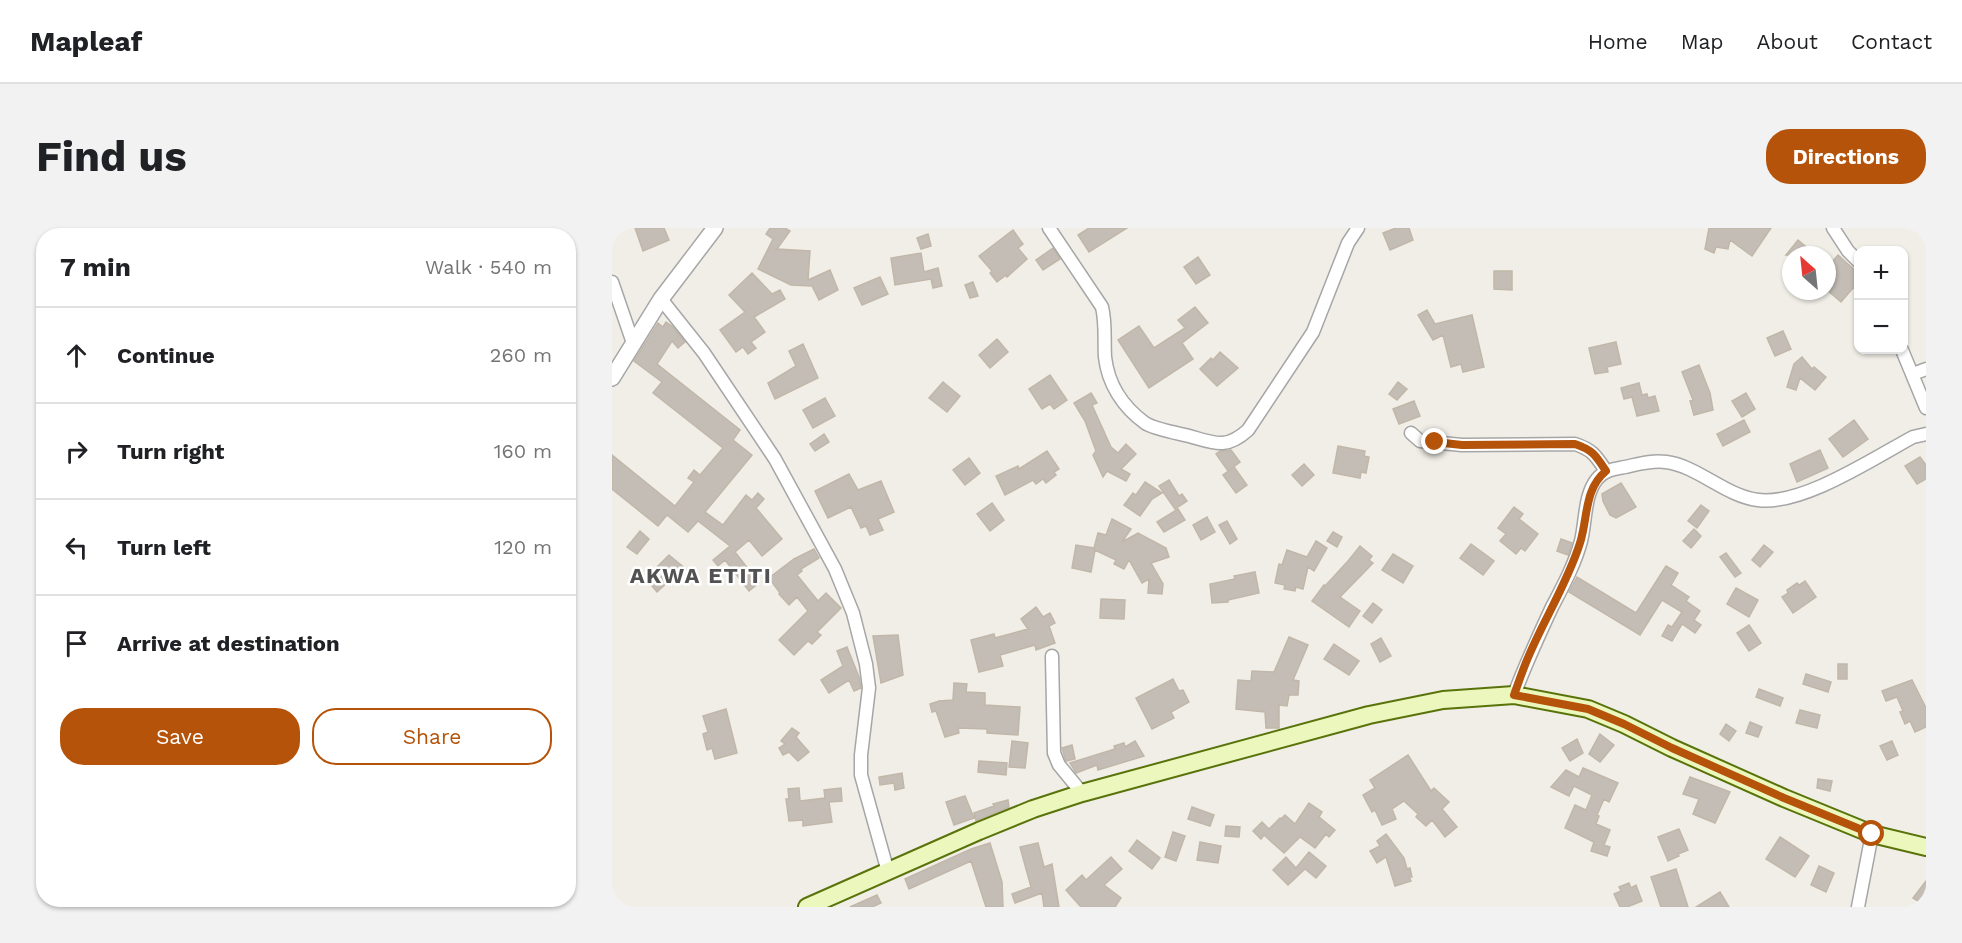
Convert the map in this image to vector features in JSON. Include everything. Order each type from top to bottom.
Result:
[{"type":"main road","points":[[807,907],[1033,809],[1082,793],[1369,715],[1443,700],[1514,695],[1588,709],[1784,798],[1872,834],[1926,847]]},
{"type":"street","points":[[612,378],[661,299],[715,228]]},
{"type":"street","points":[[1049,228],[1102,307],[1108,376],[1119,397],[1146,424],[1218,444],[1237,440],[1248,430],[1313,332],[1348,243],[1358,228]]},
{"type":"street","points":[[1833,228],[1854,257]]},
{"type":"street","points":[[612,282],[633,342]]},
{"type":"street","points":[[661,299],[704,353],[775,459],[835,569],[853,613],[866,664],[869,688],[861,755],[861,775],[888,873]]},
{"type":"street","points":[[1904,354],[1926,408]]},
{"type":"street","points":[[1913,374],[1926,369]]},
{"type":"street","points":[[1411,433],[1420,441],[1462,445],[1575,444],[1589,449],[1596,455],[1606,471]]},
{"type":"street","points":[[1514,695],[1527,660],[1573,565],[1581,540],[1590,491],[1597,478],[1606,471],[1652,462],[1668,462],[1685,468],[1737,495],[1758,500],[1782,500],[1827,483],[1912,438],[1926,434]]},
{"type":"street","points":[[1052,656],[1054,753],[1059,765],[1082,793]]},
{"type":"street","points":[[1858,907],[1872,834]]},
{"type":"building","points":[[635,228],[664,228],[669,240],[643,251]]},
{"type":"building","points":[[770,228],[785,228],[790,231],[777,249],[810,251],[808,280],[830,270],[838,290],[819,300],[812,286],[791,285],[758,269],[773,239],[766,234]]},
{"type":"building","points":[[1089,228],[1127,228],[1089,252],[1078,235]]},
{"type":"building","points":[[1396,228],[1409,228],[1413,240],[1390,250],[1383,233]]},
{"type":"building","points":[[1709,228],[1771,228],[1752,256],[1730,240],[1728,249],[1716,247],[1714,253],[1705,249]]},
{"type":"building","points":[[1013,230],[1023,244],[1018,248],[1027,259],[1007,277],[1006,275],[997,282],[990,273],[992,271],[979,256]]},
{"type":"building","points":[[928,234],[931,246],[921,249],[917,238]]},
{"type":"building","points":[[1798,240],[1805,246],[1793,246]]},
{"type":"building","points":[[1053,248],[1060,259],[1043,270],[1036,260]]},
{"type":"building","points":[[921,253],[924,272],[938,268],[942,286],[933,288],[931,279],[895,285],[891,258]]},
{"type":"building","points":[[1838,255],[1854,269],[1854,288],[1841,302],[1836,298],[1836,257]]},
{"type":"building","points":[[1198,257],[1210,275],[1196,284],[1184,267]]},
{"type":"building","points":[[1494,271],[1512,271],[1512,290],[1494,289]]},
{"type":"building","points":[[752,273],[772,294],[780,290],[785,299],[754,317],[765,332],[751,342],[756,348],[748,354],[743,347],[736,352],[720,330],[745,312],[729,295]]},
{"type":"building","points":[[880,277],[888,294],[862,305],[854,288]]},
{"type":"building","points":[[973,282],[978,296],[970,298],[965,285]]},
{"type":"building","points":[[1195,307],[1208,323],[1182,343],[1193,359],[1149,388],[1118,340],[1139,326],[1154,348],[1185,328],[1178,320]]},
{"type":"building","points":[[1427,310],[1435,324],[1472,315],[1484,367],[1463,372],[1461,364],[1451,367],[1443,335],[1433,340],[1418,315]]},
{"type":"building","points":[[666,322],[685,342],[678,348],[672,341],[657,364],[740,430],[733,440],[752,455],[705,512],[723,525],[746,495],[752,500],[758,493],[764,499],[756,508],[782,539],[762,556],[749,540],[735,552],[759,583],[749,591],[725,560],[718,566],[713,560],[730,546],[698,521],[688,532],[667,515],[658,526],[612,489],[612,455],[675,506],[694,482],[688,478],[694,470],[700,475],[723,448],[653,393],[662,382],[634,361],[658,323],[663,327]]},
{"type":"building","points":[[1783,331],[1791,349],[1775,356],[1767,338]]},
{"type":"building","points":[[997,339],[1008,352],[990,368],[979,355]]},
{"type":"building","points":[[1616,342],[1621,364],[1607,367],[1608,372],[1595,374],[1589,348]]},
{"type":"building","points":[[803,344],[818,378],[775,399],[768,383],[796,366],[789,351]]},
{"type":"building","points":[[1220,352],[1238,368],[1217,386],[1200,369]]},
{"type":"building","points":[[1802,357],[1812,369],[1814,367],[1826,377],[1815,390],[1800,378],[1796,390],[1787,387],[1794,364]]},
{"type":"building","points":[[1699,365],[1710,393],[1713,410],[1694,415],[1690,401],[1693,400],[1682,372]]},
{"type":"building","points":[[1050,375],[1067,400],[1054,409],[1050,404],[1042,409],[1029,389]]},
{"type":"building","points":[[943,382],[960,396],[947,412],[929,398]]},
{"type":"building","points":[[1398,382],[1407,389],[1397,400],[1389,394]]},
{"type":"building","points":[[1639,383],[1642,395],[1647,394],[1648,398],[1655,396],[1659,411],[1637,416],[1632,397],[1624,399],[1621,388]]},
{"type":"building","points":[[1091,393],[1097,403],[1092,405],[1111,447],[1118,453],[1126,444],[1136,454],[1121,469],[1130,474],[1126,481],[1107,471],[1103,477],[1093,455],[1096,451],[1085,421],[1074,403]]},
{"type":"building","points":[[1746,393],[1755,409],[1742,417],[1732,401]]},
{"type":"building","points":[[825,398],[835,416],[813,428],[803,410]]},
{"type":"building","points":[[1414,401],[1420,416],[1399,424],[1393,409]]},
{"type":"building","points":[[1744,420],[1750,432],[1723,446],[1717,434]]},
{"type":"building","points":[[1854,420],[1868,439],[1843,457],[1829,439]]},
{"type":"building","points":[[824,434],[829,442],[815,451],[810,444]]},
{"type":"building","points":[[1338,446],[1365,451],[1364,456],[1369,457],[1366,473],[1361,472],[1360,478],[1333,473]]},
{"type":"building","points":[[1231,450],[1240,462],[1228,471],[1216,454],[1220,451]]},
{"type":"building","points":[[1820,450],[1828,468],[1797,482],[1790,464]]},
{"type":"building","points":[[1047,451],[1059,469],[1054,472],[1056,475],[1046,483],[1043,479],[1036,484],[1033,480],[1005,495],[996,476],[1018,466],[1019,469]]},
{"type":"building","points":[[1920,457],[1926,465],[1926,479],[1917,484],[1905,466]]},
{"type":"building","points":[[969,458],[980,473],[965,485],[953,470]]},
{"type":"building","points":[[1304,464],[1314,475],[1302,486],[1292,475]]},
{"type":"building","points":[[1234,467],[1247,485],[1236,493],[1223,475]]},
{"type":"building","points":[[849,474],[858,490],[881,481],[894,512],[878,519],[883,530],[870,535],[866,526],[861,528],[851,507],[828,518],[815,491]]},
{"type":"building","points":[[1169,480],[1179,496],[1182,494],[1187,501],[1175,509],[1159,486]]},
{"type":"building","points":[[1145,482],[1162,493],[1152,499],[1140,516],[1124,505],[1133,493],[1136,495]]},
{"type":"building","points":[[1621,483],[1636,507],[1616,518],[1610,515],[1602,494]]},
{"type":"building","points":[[992,503],[1004,520],[990,531],[977,514]]},
{"type":"building","points":[[1701,505],[1709,511],[1697,528],[1688,521]]},
{"type":"building","points":[[1514,507],[1523,514],[1519,519],[1538,534],[1525,551],[1521,548],[1516,554],[1500,541],[1506,534],[1498,528]]},
{"type":"building","points":[[1178,509],[1185,520],[1164,532],[1157,522]]},
{"type":"building","points":[[1207,517],[1215,532],[1201,540],[1193,525]]},
{"type":"building","points":[[1112,519],[1131,529],[1122,542],[1138,533],[1166,548],[1169,557],[1151,563],[1163,584],[1162,594],[1148,593],[1149,579],[1142,583],[1129,560],[1124,569],[1114,564],[1116,560],[1095,550],[1091,572],[1072,568],[1076,545],[1094,548],[1098,533],[1106,535]]},
{"type":"building","points":[[1227,521],[1237,539],[1230,544],[1219,525]]},
{"type":"building","points":[[1694,529],[1701,536],[1691,548],[1683,541]]},
{"type":"building","points":[[640,531],[649,539],[637,554],[627,547]]},
{"type":"building","points":[[1333,532],[1342,537],[1337,547],[1327,541]]},
{"type":"building","points":[[1561,539],[1572,543],[1568,555],[1557,551]]},
{"type":"building","points":[[1316,541],[1327,548],[1314,571],[1308,567],[1303,589],[1296,587],[1295,591],[1284,589],[1285,585],[1275,583],[1279,564],[1282,565],[1287,550],[1307,557]]},
{"type":"building","points":[[1471,544],[1494,561],[1483,575],[1460,558]]},
{"type":"building","points":[[1764,545],[1773,552],[1760,567],[1752,560]]},
{"type":"building","points":[[1360,546],[1372,556],[1369,560],[1373,563],[1340,597],[1360,611],[1349,627],[1312,601]]},
{"type":"building","points":[[814,549],[819,558],[801,569],[802,571],[797,575],[818,601],[826,593],[841,608],[817,632],[821,635],[812,644],[808,641],[794,655],[779,640],[808,611],[797,597],[789,605],[769,578],[794,559]]},
{"type":"building","points":[[1726,553],[1741,573],[1735,577],[1720,557]]},
{"type":"building","points":[[1393,554],[1413,566],[1403,583],[1382,570]]},
{"type":"building","points":[[669,555],[686,569],[657,592],[652,586],[664,574],[657,567]]},
{"type":"building","points":[[1666,566],[1678,573],[1671,585],[1689,597],[1686,601],[1700,611],[1694,620],[1701,625],[1695,633],[1682,624],[1672,641],[1662,636],[1668,625],[1672,627],[1682,612],[1662,600],[1640,635],[1569,592],[1577,577],[1636,613]]},
{"type":"building","points":[[1255,572],[1259,593],[1228,600],[1228,602],[1212,603],[1210,584]]},
{"type":"building","points":[[1805,581],[1816,597],[1793,613],[1782,597],[1797,583],[1799,585]]},
{"type":"building","points":[[1736,588],[1758,600],[1749,617],[1727,604]]},
{"type":"building","points":[[1101,599],[1125,600],[1124,619],[1100,618]]},
{"type":"building","points":[[1373,603],[1382,610],[1372,623],[1363,616]]},
{"type":"building","points":[[1036,607],[1043,617],[1050,613],[1055,623],[1049,626],[1055,643],[1036,650],[1035,645],[1000,655],[1003,666],[979,672],[971,640],[994,634],[995,638],[1028,629],[1021,619]]},
{"type":"building","points":[[1749,625],[1761,643],[1749,651],[1737,633]]},
{"type":"building","points":[[898,635],[903,675],[881,683],[873,636]]},
{"type":"building","points":[[1289,637],[1308,645],[1293,680],[1299,681],[1298,695],[1289,695],[1287,706],[1279,705],[1279,728],[1266,728],[1265,712],[1236,709],[1238,680],[1251,681],[1252,671],[1274,672]]},
{"type":"building","points":[[1381,638],[1391,656],[1380,662],[1371,644]]},
{"type":"building","points":[[1334,644],[1359,661],[1349,675],[1324,659]]},
{"type":"building","points":[[847,647],[861,688],[854,691],[849,680],[829,693],[821,680],[843,666],[837,651]]},
{"type":"building","points":[[1838,664],[1847,664],[1847,679],[1838,679]]},
{"type":"building","points":[[1806,674],[1831,682],[1828,692],[1803,684]]},
{"type":"building","points":[[1173,679],[1179,691],[1183,690],[1189,702],[1171,712],[1174,718],[1152,729],[1136,698]]},
{"type":"building","points":[[1912,680],[1926,708],[1926,727],[1915,732],[1910,721],[1905,724],[1897,697],[1886,701],[1882,691]]},
{"type":"building","points":[[954,683],[967,684],[966,692],[985,693],[985,705],[1020,707],[1018,735],[987,733],[987,729],[958,728],[959,733],[945,737],[936,711],[932,712],[930,704],[953,700]]},
{"type":"building","points":[[1759,689],[1783,698],[1780,706],[1756,697]]},
{"type":"building","points":[[726,709],[737,753],[715,759],[712,748],[707,750],[703,734],[708,732],[703,716]]},
{"type":"building","points":[[1800,710],[1820,715],[1817,728],[1796,723]]},
{"type":"building","points":[[1750,722],[1762,727],[1758,737],[1746,733]]},
{"type":"building","points":[[1726,724],[1736,731],[1729,741],[1720,734]]},
{"type":"building","points":[[792,728],[799,733],[796,737],[809,752],[798,761],[789,752],[783,755],[779,748],[785,744],[781,741]]},
{"type":"building","points":[[1600,734],[1614,745],[1600,762],[1589,754]]},
{"type":"building","points":[[1577,739],[1583,753],[1570,761],[1562,748]]},
{"type":"building","points":[[1012,741],[1028,743],[1025,768],[1009,767]]},
{"type":"building","points":[[1135,741],[1144,756],[1098,770],[1097,765],[1076,773],[1070,763],[1115,749],[1114,746],[1124,743],[1125,747]]},
{"type":"building","points":[[1892,741],[1898,755],[1887,760],[1880,746]]},
{"type":"building","points":[[1072,745],[1075,759],[1066,761],[1062,748]]},
{"type":"building","points":[[1408,755],[1431,791],[1434,788],[1449,802],[1442,809],[1457,827],[1445,837],[1432,820],[1426,826],[1416,817],[1418,814],[1404,801],[1392,809],[1396,819],[1382,825],[1375,810],[1372,812],[1363,795],[1375,788],[1370,780]]},
{"type":"building","points":[[979,761],[1007,763],[1006,775],[978,772]]},
{"type":"building","points":[[1583,768],[1618,783],[1609,802],[1604,799],[1597,815],[1599,816],[1596,824],[1610,830],[1604,845],[1610,847],[1607,856],[1591,851],[1594,842],[1565,828],[1575,805],[1586,810],[1592,795],[1574,786],[1569,796],[1551,787],[1566,770],[1579,777]]},
{"type":"building","points":[[902,773],[904,788],[895,790],[894,783],[880,785],[879,777]]},
{"type":"building","points":[[1690,777],[1730,792],[1715,823],[1693,814],[1699,799],[1683,794]]},
{"type":"building","points":[[1818,779],[1832,781],[1830,791],[1817,788]]},
{"type":"building","points":[[799,788],[800,801],[825,798],[824,790],[841,788],[842,801],[829,802],[832,822],[803,826],[803,820],[789,821],[786,799],[789,799],[788,789]]},
{"type":"building","points":[[965,796],[974,818],[954,825],[946,802]]},
{"type":"building","points":[[1008,800],[1009,807],[976,821],[974,813]]},
{"type":"building","points":[[1309,803],[1322,812],[1319,817],[1335,830],[1329,837],[1326,834],[1315,848],[1300,837],[1284,853],[1264,835],[1261,839],[1253,831],[1262,822],[1269,829],[1285,815],[1295,824]]},
{"type":"building","points":[[1192,807],[1214,815],[1210,826],[1188,819]]},
{"type":"building","points":[[1226,826],[1240,827],[1239,837],[1225,836]]},
{"type":"building","points":[[1679,829],[1688,850],[1668,861],[1658,837]]},
{"type":"building","points":[[1173,832],[1185,836],[1176,861],[1165,857]]},
{"type":"building","points":[[1386,834],[1404,858],[1407,869],[1410,868],[1411,881],[1395,886],[1386,857],[1377,863],[1370,851],[1380,846],[1377,841]]},
{"type":"building","points":[[1780,837],[1809,856],[1795,877],[1766,859]]},
{"type":"building","points":[[1137,840],[1160,858],[1152,869],[1129,851]]},
{"type":"building","points":[[1200,842],[1221,846],[1218,863],[1197,860]]},
{"type":"building","points":[[990,843],[1002,882],[1003,907],[986,907],[971,861],[909,889],[905,879],[971,849]]},
{"type":"building","points":[[1038,843],[1044,867],[1052,864],[1059,907],[1044,907],[1042,893],[1015,903],[1012,894],[1031,887],[1020,847]]},
{"type":"building","points":[[1309,852],[1326,866],[1316,878],[1305,869],[1288,885],[1273,870],[1286,857],[1296,868]]},
{"type":"building","points":[[1111,857],[1122,869],[1104,885],[1121,898],[1115,907],[1081,907],[1066,890],[1082,875],[1086,880]]},
{"type":"building","points":[[1819,866],[1834,873],[1826,892],[1811,885]]},
{"type":"building","points":[[1676,869],[1688,907],[1661,907],[1651,877]]},
{"type":"building","points":[[1926,881],[1926,906],[1913,898]]},
{"type":"building","points":[[1629,883],[1631,888],[1636,885],[1642,901],[1627,907],[1620,907],[1614,894],[1621,891],[1619,887]]},
{"type":"building","points":[[1720,892],[1729,907],[1696,907]]},
{"type":"building","points":[[877,895],[881,903],[872,907],[850,907]]},
{"type":"district","name":"AKWA ETITI","points":[[701,575]]},
{"type":"route","points":[[1435,442],[1462,445],[1575,444],[1589,449],[1596,455],[1606,471],[1597,478],[1590,491],[1581,540],[1573,565],[1527,660],[1514,695],[1588,709],[1784,798],[1872,834]]}]
